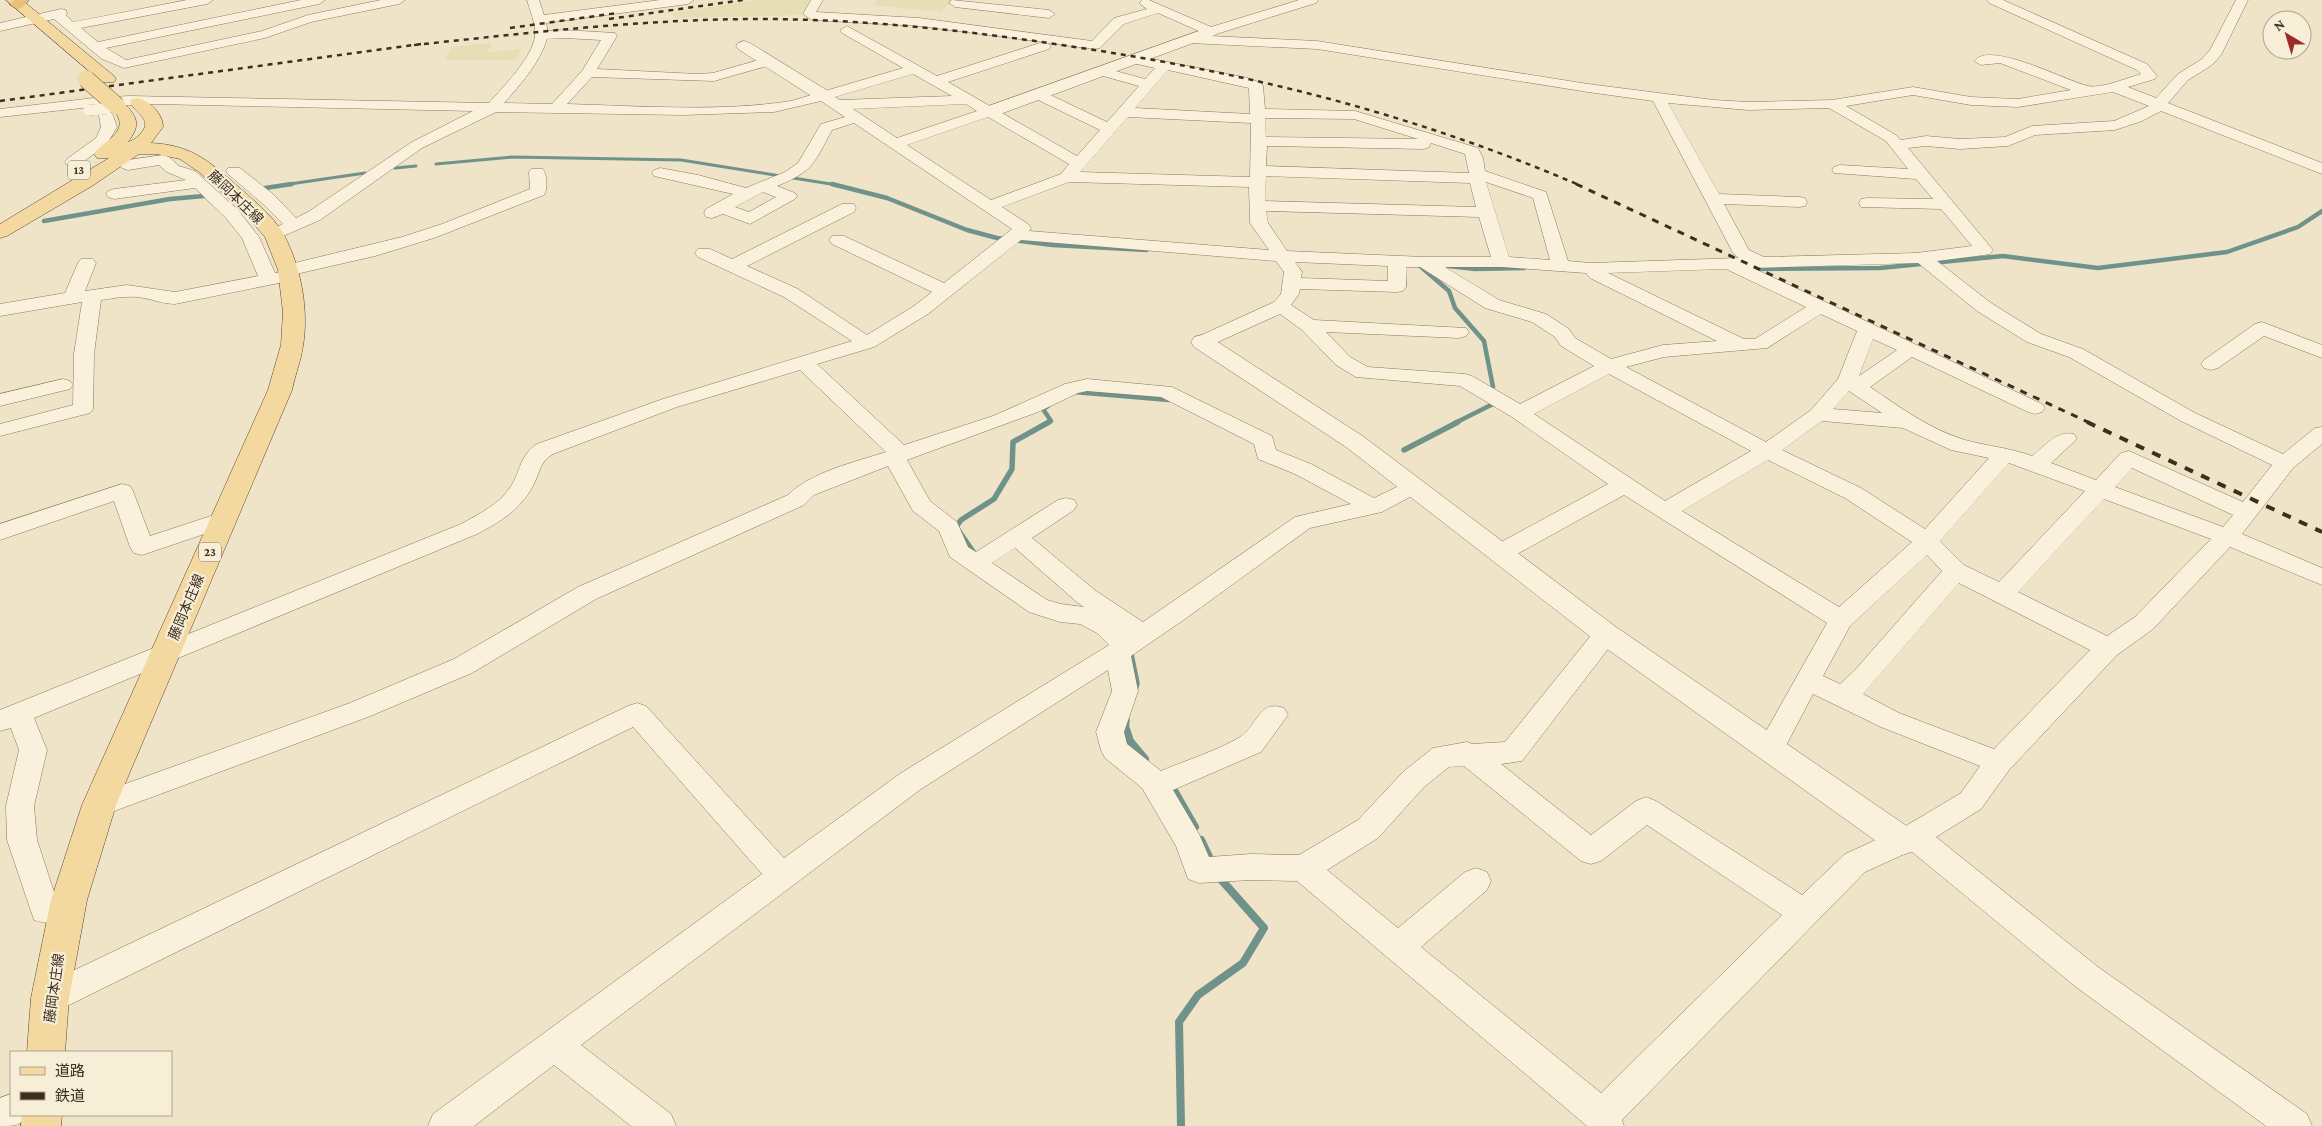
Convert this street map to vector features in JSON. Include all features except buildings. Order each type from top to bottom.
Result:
[{"type":"main road","name":"13","points":[[0,232],[126,153],[150,136],[154,128],[151,116],[138,103],[18,2]]},
{"type":"main road","name":"13","points":[[0,7],[86,78],[102,107],[126,115],[128,127],[123,139],[126,153]]},
{"type":"main road","name":"藤岡本庄線","points":[[46,1051],[50,998],[68,906],[99,805],[280,390],[292,345],[294,312],[282,275],[284,231],[247,204],[206,168],[180,152],[126,153]]},
{"type":"main road","name":"13","points":[[0,219],[93,162],[126,153]]},
{"type":"street","points":[[72,26],[207,0]]},
{"type":"street","points":[[96,46],[319,0]]},
{"type":"street","points":[[56,14],[107,56],[124,64],[265,34],[308,19],[398,0]]},
{"type":"street","points":[[234,170],[268,199],[284,231],[314,216],[417,146],[492,108],[516,81],[536,50],[542,36],[533,0]]},
{"type":"street","points":[[539,20],[688,0]]},
{"type":"street","points":[[817,0],[809,14],[812,16],[933,23],[1096,44],[1119,21],[1159,9]]},
{"type":"street","points":[[1139,0],[1210,32]]},
{"type":"street","points":[[1272,0],[1289,7]]},
{"type":"street","points":[[895,144],[1189,39],[1312,0]]},
{"type":"street","points":[[1189,39],[1317,45],[1658,98],[1748,106],[1832,104],[1913,91],[1971,100],[2010,103],[2088,92],[2150,76],[2142,67],[1993,0]]},
{"type":"street","points":[[1897,145],[1926,141],[1960,144],[2008,141],[2032,132],[2115,125],[2153,111],[2158,103],[2183,77],[2207,62],[2216,52],[2242,0]]},
{"type":"street","points":[[933,23],[957,2],[1052,10],[1029,35]]},
{"type":"street","points":[[0,27],[71,11]]},
{"type":"street","points":[[936,81],[1044,46],[945,36],[847,30],[1080,164]]},
{"type":"street","points":[[542,36],[564,34],[610,36],[588,74],[556,108]]},
{"type":"street","points":[[68,906],[45,910],[22,840],[20,806],[33,750],[10,717],[167,651],[469,529],[496,515],[512,501],[521,489],[531,459],[545,448],[670,403],[867,343],[921,310],[1018,235],[1022,228],[822,95],[744,46]]},
{"type":"street","points":[[1133,59],[1254,84],[1256,86],[1259,141],[1256,206],[1259,223],[1293,272],[1290,294],[1282,306],[1202,342]]},
{"type":"street","points":[[1981,61],[2001,59],[2088,92]]},
{"type":"street","points":[[588,74],[714,76],[769,61]]},
{"type":"street","points":[[1067,177],[1165,65]]},
{"type":"street","points":[[0,113],[102,107],[168,98],[208,102],[492,108],[648,110],[774,108],[793,105],[914,69]]},
{"type":"street","points":[[1101,70],[1148,84]]},
{"type":"street","points":[[648,110],[674,76]]},
{"type":"street","points":[[2114,86],[2322,169]]},
{"type":"street","points":[[1037,94],[1109,129]]},
{"type":"street","points":[[1658,98],[1742,253],[1760,262]]},
{"type":"street","points":[[837,105],[969,100]]},
{"type":"street","points":[[1018,235],[1283,256],[1424,262],[1560,264],[1591,268],[1923,258],[1984,250],[1891,138],[1832,104]]},
{"type":"street","points":[[73,162],[102,141],[109,127],[102,107]]},
{"type":"street","points":[[1123,112],[1258,116],[1355,115],[1472,151],[1478,165],[1477,178],[1502,262]]},
{"type":"street","points":[[660,173],[754,190],[789,196],[750,219],[717,210],[754,190],[791,175],[804,166],[826,127],[856,118]]},
{"type":"street","points":[[1259,141],[1453,145]]},
{"type":"street","points":[[126,153],[163,160],[173,169],[189,174],[232,214],[282,275]]},
{"type":"street","points":[[1840,170],[1921,174]]},
{"type":"street","points":[[0,310],[46,301],[127,292],[148,293],[162,298],[175,298],[282,275],[404,242],[447,228],[512,200],[538,192],[536,172]]},
{"type":"street","points":[[988,206],[1067,177],[1477,178],[1485,176],[1540,196],[1560,264]]},
{"type":"street","points":[[114,194],[198,183]]},
{"type":"street","points":[[1712,199],[1799,202]]},
{"type":"street","points":[[1867,203],[1947,204]]},
{"type":"street","points":[[1256,206],[1487,212]]},
{"type":"street","points":[[731,267],[848,208]]},
{"type":"street","points":[[838,240],[945,291]]},
{"type":"street","points":[[704,253],[791,293],[867,343]]},
{"type":"street","points":[[1923,258],[1984,307],[2034,338],[2076,353],[2188,417],[2285,463]]},
{"type":"street","points":[[1291,283],[1397,287],[1397,261]]},
{"type":"street","points":[[1424,262],[1492,304],[1539,318],[1562,333],[1568,342],[1609,366],[1767,451],[1853,493],[1928,541],[1956,570],[2108,648]]},
{"type":"street","points":[[72,299],[87,263]]},
{"type":"street","points":[[1726,263],[2035,408]]},
{"type":"street","points":[[1591,268],[1596,274],[1742,346]]},
{"type":"street","points":[[0,430],[83,409],[84,354],[92,297]]},
{"type":"street","points":[[1282,306],[1309,326],[1343,361],[1363,373],[1465,380],[1519,413],[1624,485],[1841,620]]},
{"type":"street","points":[[1519,413],[1609,366],[1663,351],[1760,344],[1821,306]]},
{"type":"street","points":[[1309,326],[1460,332]]},
{"type":"street","points":[[2211,364],[2262,328],[2322,352]]},
{"type":"street","points":[[1852,384],[1867,329]]},
{"type":"street","points":[[1202,342],[1355,442],[1606,634],[1770,749],[1908,839],[2087,977],[2295,1126]]},
{"type":"street","points":[[1666,510],[1767,451],[1818,414],[1852,384],[1911,349]]},
{"type":"street","points":[[804,363],[898,456],[921,506],[949,527],[958,551],[1038,606],[1060,613],[1085,616],[1106,627],[1128,644]]},
{"type":"street","points":[[1852,384],[1908,422],[1935,436],[1959,445],[2004,454],[2036,464],[2227,536],[2322,577]]},
{"type":"street","points":[[0,400],[63,385]]},
{"type":"street","points":[[99,805],[359,710],[462,666],[587,593],[796,500],[806,490],[852,470],[898,456],[1031,408],[1072,388],[1087,385],[1165,391],[1264,440],[1266,454],[1303,469],[1374,506]]},
{"type":"street","points":[[1818,414],[1908,422]]},
{"type":"street","points":[[1303,868],[1605,1121],[1804,913],[1855,863],[1908,839],[1971,801],[1999,762],[2108,648],[2144,623],[2227,536],[2285,463],[2322,433]]},
{"type":"street","points":[[2036,464],[2066,439]]},
{"type":"street","points":[[1770,749],[1841,620],[1928,541],[2004,454]]},
{"type":"street","points":[[2002,594],[2129,458],[2247,513]]},
{"type":"street","points":[[1500,554],[1624,485]]},
{"type":"street","points":[[445,1126],[556,1046],[782,876],[911,782],[1176,613],[1303,522],[1374,506],[1413,486]]},
{"type":"street","points":[[0,532],[122,491],[142,547],[223,520]]},
{"type":"street","points":[[975,563],[1066,505]]},
{"type":"street","points":[[1016,537],[1088,597],[1128,644],[1125,690],[1110,732],[1115,750],[1152,780],[1189,843],[1198,870],[1251,867],[1303,868],[1343,846],[1368,829],[1414,779],[1443,756],[1467,753],[1512,753],[1606,634]]},
{"type":"street","points":[[1844,696],[1864,677],[1956,570]]},
{"type":"street","points":[[1808,681],[1844,696],[1890,720],[1999,762]]},
{"type":"street","points":[[50,998],[637,713],[782,876]]},
{"type":"street","points":[[1156,786],[1251,744],[1275,714]]},
{"type":"street","points":[[1467,753],[1591,852],[1646,809],[1804,913]]},
{"type":"street","points":[[1398,947],[1476,881]]},
{"type":"street","points":[[556,1046],[659,1126]]},
{"type":"shaded area","points":[[756,0],[809,0],[803,15],[675,18],[671,13]]},
{"type":"shaded area","points":[[878,0],[952,0],[941,12],[872,5]]},
{"type":"shaded area","points":[[492,43],[488,52],[521,49],[516,60],[445,60],[451,47]]},
{"type":"waterway","points":[[436,164],[512,157],[681,160],[834,185]]},
{"type":"waterway","points":[[395,168],[416,166]]},
{"type":"waterway","points":[[283,185],[365,173]]},
{"type":"waterway","points":[[265,188],[292,184]]},
{"type":"waterway","points":[[834,185],[887,198],[967,230],[997,238],[1052,245],[1147,250]]},
{"type":"waterway","points":[[44,221],[170,199],[204,196]]},
{"type":"waterway","points":[[1748,269],[1880,268],[2003,256],[2098,268],[2227,252],[2298,227],[2322,211]]},
{"type":"waterway","points":[[1420,266],[1449,291],[1455,308],[1484,341],[1493,387]]},
{"type":"waterway","points":[[1448,266],[1475,269],[1524,268]]},
{"type":"waterway","points":[[1074,392],[1169,400]]},
{"type":"waterway","points":[[1455,423],[1493,404]]},
{"type":"waterway","points":[[1048,406],[1043,409],[1051,421],[1049,422]]},
{"type":"waterway","points":[[974,553],[956,527],[961,520],[994,499],[1012,469],[1013,442],[1049,422]]},
{"type":"waterway","points":[[1404,450],[1458,422]]},
{"type":"waterway","points":[[1130,649],[1137,683],[1135,691]]},
{"type":"waterway","points":[[1126,729],[1127,720]]},
{"type":"waterway","points":[[1126,729],[1130,741],[1145,759]]},
{"type":"waterway","points":[[1171,785],[1195,827]]},
{"type":"waterway","points":[[1201,840],[1212,863]]},
{"type":"waterway","points":[[1181,1126],[1179,1022],[1198,995],[1243,963],[1264,928],[1218,876]]},
{"type":"railway","points":[[609,19],[743,0]]},
{"type":"railway","points":[[510,28],[617,13]]},
{"type":"railway","points":[[414,45],[586,27],[673,21],[759,19],[873,23],[987,35],[1062,45],[1196,68],[1325,98],[1452,136],[1579,185]]},
{"type":"railway","points":[[0,101],[421,44]]},
{"type":"railway","points":[[1576,184],[2090,423]]},
{"type":"railway","points":[[2087,422],[2322,532]]}]
